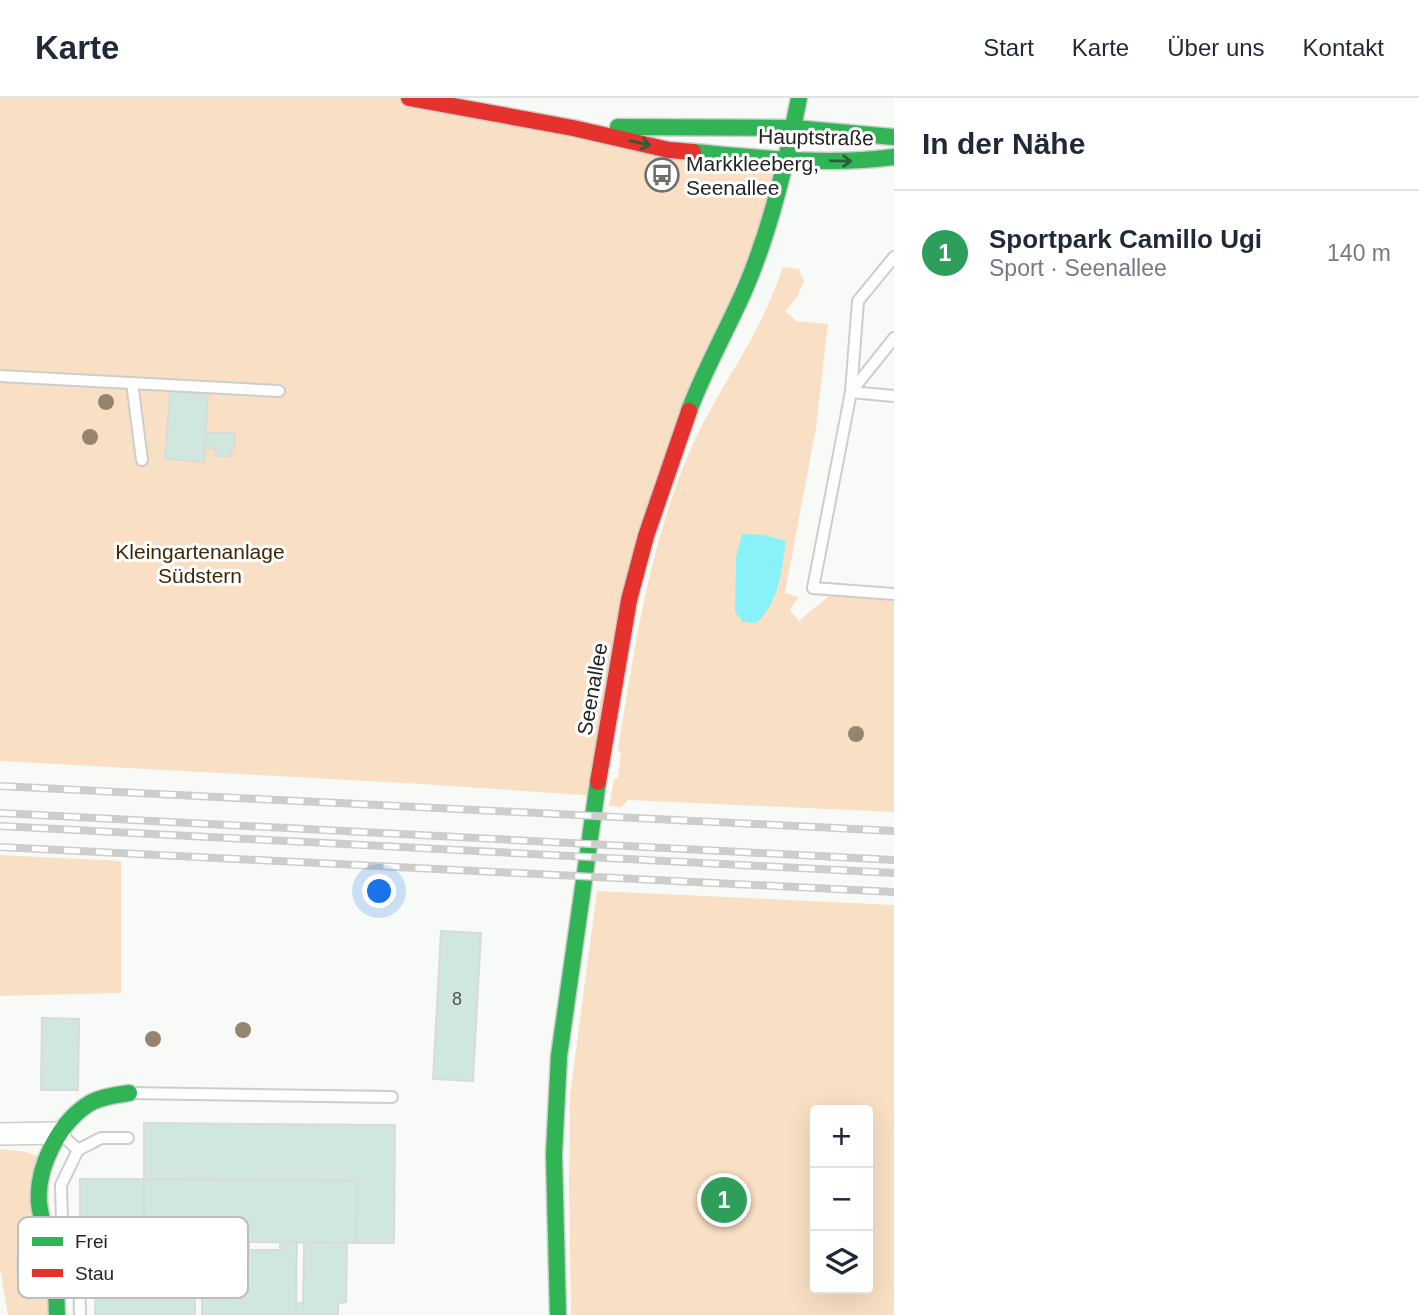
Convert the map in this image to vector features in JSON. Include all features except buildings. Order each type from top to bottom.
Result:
[{"type":"main road","name":"Hauptstraße","points":[[409,98],[573,128],[669,150],[787,160],[858,162],[894,157]]},
{"type":"main road","name":"Seenallee","points":[[558,1315],[554,1154],[559,1056],[603,755],[629,600],[646,536],[691,405],[745,289],[763,243],[787,160],[799,98]]},
{"type":"main road","name":"Hauptstraße","points":[[573,128],[794,128],[894,137]]},
{"type":"main road","points":[[43,1217],[39,1201],[46,1159],[60,1133],[73,1117],[89,1104],[109,1096],[129,1093]]},
{"type":"street","points":[[0,1134],[60,1133]]},
{"type":"lane","points":[[894,257],[858,301],[850,392],[813,588],[894,594]]},
{"type":"lane","points":[[850,392],[894,338]]},
{"type":"lane","points":[[0,376],[279,391]]},
{"type":"lane","points":[[132,383],[142,460]]},
{"type":"lane","points":[[850,392],[894,396]]},
{"type":"lane","points":[[129,1093],[392,1097]]},
{"type":"lane","points":[[60,1133],[78,1150]]},
{"type":"lane","points":[[62,1217],[61,1185],[78,1150],[101,1138],[128,1138]]},
{"type":"green space","name":"Kleingartenanlage Südstern","points":[[0,98],[409,98],[787,160],[668,467],[596,796],[0,761]]},
{"type":"green space","points":[[783,267],[799,269],[804,281],[798,296],[785,311],[796,321],[828,324],[816,428],[785,593],[799,597],[790,610],[799,621],[836,590],[894,594],[894,812],[628,800],[621,807],[609,806],[614,780],[618,777],[621,753],[618,750],[644,599],[663,525],[689,453],[760,322]]},
{"type":"green space","points":[[0,855],[121,861],[121,993],[0,996]]},
{"type":"green space","points":[[597,891],[894,905],[894,1315],[571,1315],[570,1095]]},
{"type":"green space","points":[[0,1149],[26,1152],[46,1159],[50,1217],[18,1217],[18,1298],[56,1298],[57,1315],[8,1315],[0,1268]]},
{"type":"water","points":[[742,534],[764,535],[786,541],[775,596],[756,623],[743,622],[735,612],[736,557]]},
{"type":"railway","points":[[0,786],[894,831]]},
{"type":"railway","points":[[0,813],[894,860]]},
{"type":"railway","points":[[0,826],[894,873]]},
{"type":"railway","points":[[0,847],[894,892]]},
{"type":"traffic: fast","points":[[689,411],[763,243],[799,98]]},
{"type":"traffic: fast","points":[[618,127],[794,128],[894,137]]},
{"type":"traffic: fast","points":[[693,152],[819,161],[894,157]]},
{"type":"traffic: fast","points":[[558,1315],[554,1154],[559,1056],[598,782]]},
{"type":"traffic: fast","points":[[41,1217],[39,1189],[42,1175],[46,1160],[60,1132],[80,1110],[92,1102],[129,1093]]},
{"type":"traffic: fast","points":[[56,1298],[57,1315]]},
{"type":"traffic: jam","points":[[409,98],[573,128],[669,150],[693,152]]},
{"type":"traffic: jam","points":[[598,782],[629,600],[646,536],[689,411]]},
{"type":"place","name":"Markkleeberg, Seenallee","points":[[662,175]]},
{"type":"place","name":"Sportpark Camillo Ugi","points":[[724,1200]]}]
